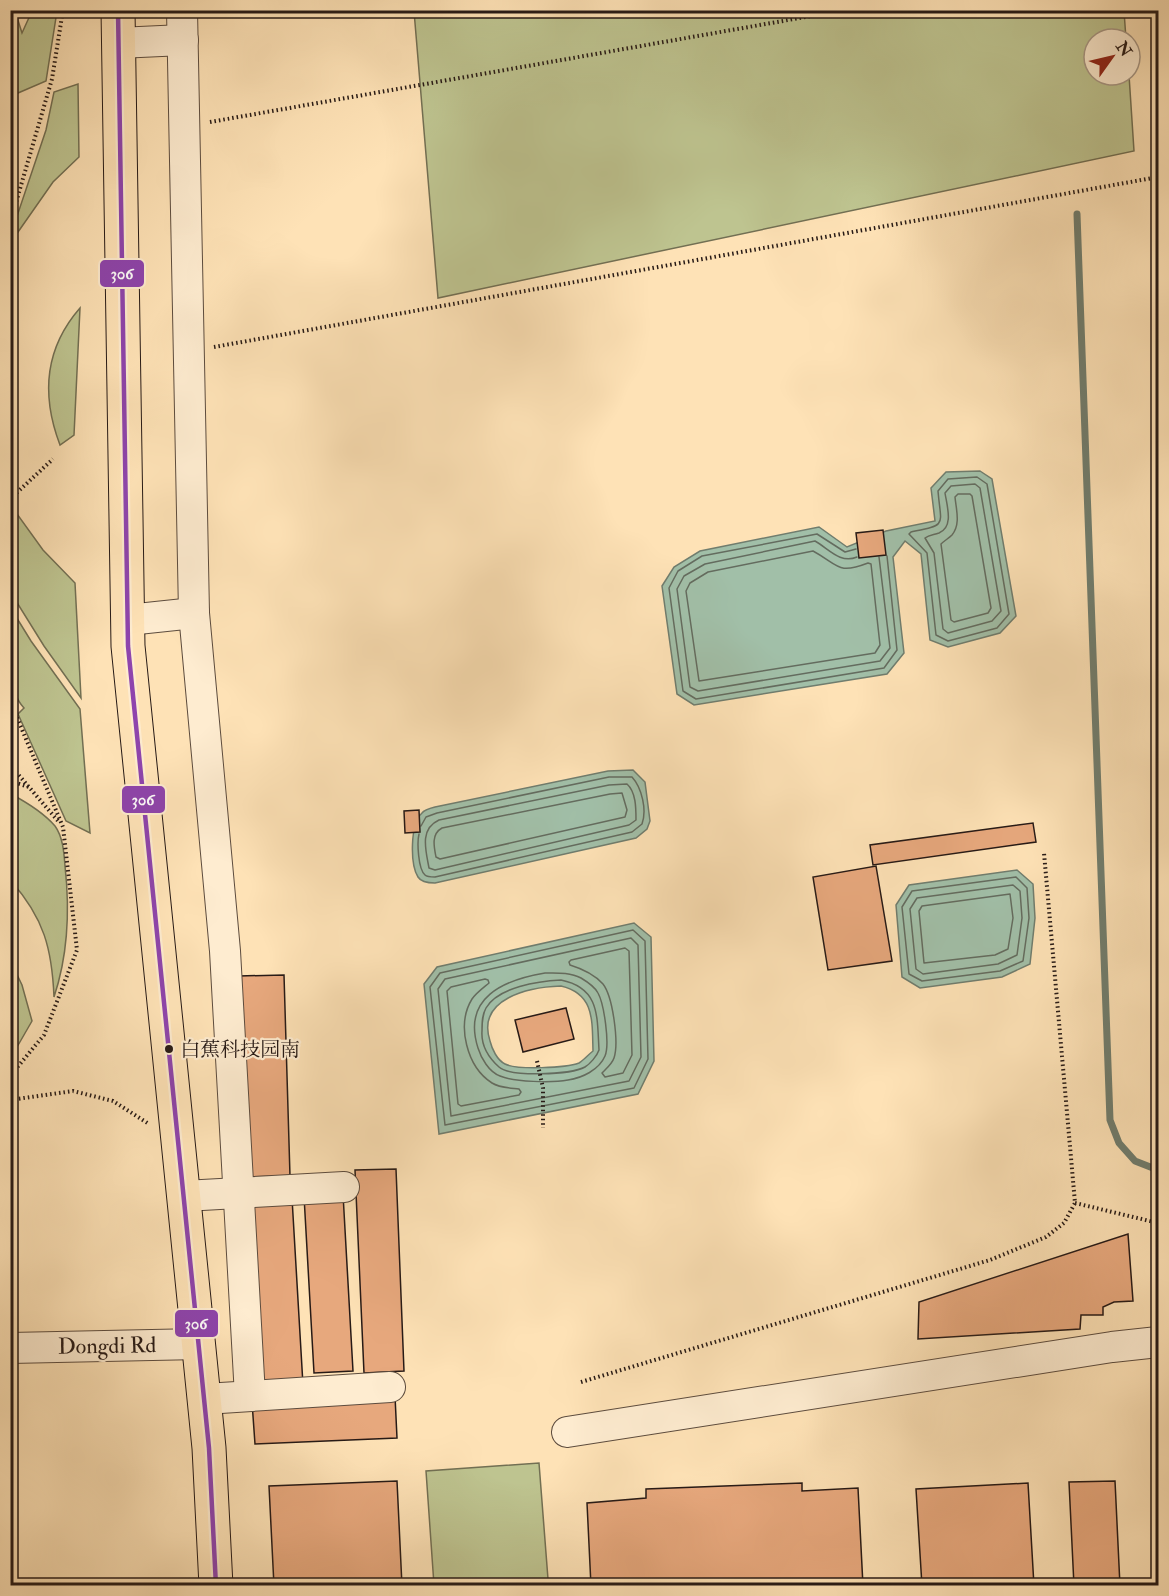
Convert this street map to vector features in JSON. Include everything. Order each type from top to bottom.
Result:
[{"type":"main road","points":[[118,10],[128,646],[210,1448],[216,1586]]},
{"type":"street","points":[[182,10],[194,613],[225,951],[250,1396]]},
{"type":"street","points":[[118,43],[183,40]]},
{"type":"street","points":[[128,620],[194,613]]},
{"type":"street","points":[[184,1196],[344,1187]]},
{"type":"street","points":[[567,1432],[1158,1342]]},
{"type":"street","name":"Dongdi Rd","points":[[10,1348],[199,1344]]},
{"type":"street","points":[[204,1399],[390,1387]]},
{"type":"path","points":[[10,223],[52,79],[63,10]]},
{"type":"path","points":[[185,126],[845,10]]},
{"type":"path","points":[[189,351],[1158,177]]},
{"type":"path","points":[[10,499],[53,459]]},
{"type":"path","points":[[10,701],[63,827],[77,950],[44,1035],[10,1076]]},
{"type":"path","points":[[10,765],[63,827]]},
{"type":"path","points":[[10,781],[30,787]]},
{"type":"path","points":[[581,1382],[990,1260],[1046,1237],[1064,1222],[1075,1203],[1044,853]]},
{"type":"path","points":[[537,1061],[543,1088],[543,1128]]},
{"type":"path","points":[[10,1100],[73,1091],[113,1101],[151,1125]]},
{"type":"path","points":[[1075,1203],[1158,1223]]},
{"type":"shaded area","points":[[32,11],[57,11],[46,81],[11,96],[11,41],[16,14],[22,33]]},
{"type":"shaded area","points":[[414,11],[1124,11],[1125,27],[1082,27],[1082,87],[1130,87],[1134,151],[438,298]]},
{"type":"shaded area","points":[[78,84],[79,157],[53,182],[11,242],[11,234],[46,130],[54,92]]},
{"type":"shaded area","points":[[80,308],[74,435],[60,445],[50,408],[50,373],[59,339]]},
{"type":"shaded area","points":[[12,507],[43,550],[75,583],[81,698],[44,646],[11,593],[10,509]]},
{"type":"shaded area","points":[[10,607],[31,641],[80,709],[90,833],[66,821],[18,714],[24,708],[17,698],[10,674]]},
{"type":"shaded area","points":[[11,794],[50,821],[58,830],[63,845],[67,883],[67,933],[54,997],[51,964],[39,921],[11,881]]},
{"type":"shaded area","points":[[10,960],[22,985],[32,1021],[13,1054],[15,1028],[11,973],[13,971]]},
{"type":"shaded area","points":[[539,1463],[548,1579],[434,1585],[426,1471]]},
{"type":"water","points":[[980,471],[992,479],[1016,616],[1000,633],[948,647],[930,640],[921,554],[905,541],[893,557],[904,653],[887,674],[694,705],[677,694],[662,586],[674,567],[700,551],[819,527],[847,547],[886,531],[935,521],[931,488],[946,472]]},
{"type":"water","points":[[633,770],[645,782],[650,821],[647,829],[636,838],[435,883],[419,879],[415,871],[413,835],[418,818],[426,810],[608,771]]},
{"type":"water","points":[[1017,870],[1033,884],[1035,918],[1030,964],[1002,977],[920,988],[902,977],[896,905],[909,885]]},
{"type":"water","points":[[634,923],[651,937],[654,1061],[638,1094],[439,1134],[424,984],[437,967]],"holes":[[[561,986],[572,990],[586,1002],[589,1010],[593,1051],[579,1063],[564,1066],[520,1067],[505,1064],[500,1060],[491,1044],[488,1026],[491,1014],[498,1005],[509,998],[535,989]]]},
{"type":"building","points":[[883,530],[886,555],[859,558],[856,533]]},
{"type":"building","points":[[419,810],[420,832],[405,833],[404,811]]},
{"type":"building","points":[[1033,823],[1036,842],[873,865],[870,845]]},
{"type":"building","points":[[876,866],[892,961],[828,970],[813,877]]},
{"type":"building","points":[[284,975],[290,1176],[245,1177],[239,976]]},
{"type":"building","points":[[566,1008],[574,1039],[523,1052],[515,1020]]},
{"type":"building","points":[[396,1169],[404,1371],[364,1373],[355,1170]]},
{"type":"building","points":[[343,1194],[353,1371],[314,1373],[304,1196]]},
{"type":"building","points":[[292,1198],[303,1385],[260,1388],[249,1201]]},
{"type":"building","points":[[1128,1234],[1133,1301],[1114,1302],[1103,1307],[1103,1315],[1081,1315],[1080,1329],[918,1339],[919,1302]]},
{"type":"building","points":[[395,1396],[397,1438],[255,1444],[252,1402]]},
{"type":"building","points":[[397,1481],[402,1586],[274,1586],[269,1486]]},
{"type":"building","points":[[1115,1481],[1120,1586],[1074,1586],[1069,1482]]},
{"type":"building","points":[[802,1483],[802,1491],[858,1488],[863,1586],[591,1586],[587,1503],[646,1498],[646,1489]]},
{"type":"building","points":[[1028,1483],[1034,1586],[922,1586],[916,1489]]},
{"type":"waterway","points":[[1077,214],[1110,1120],[1119,1143],[1135,1161],[1158,1170]]},
{"type":"transit line","name":"306","points":[[118,10],[128,646],[209,1448],[216,1586]]},
{"type":"place","name":"白蕉科技园南","points":[[169,1049]]}]
